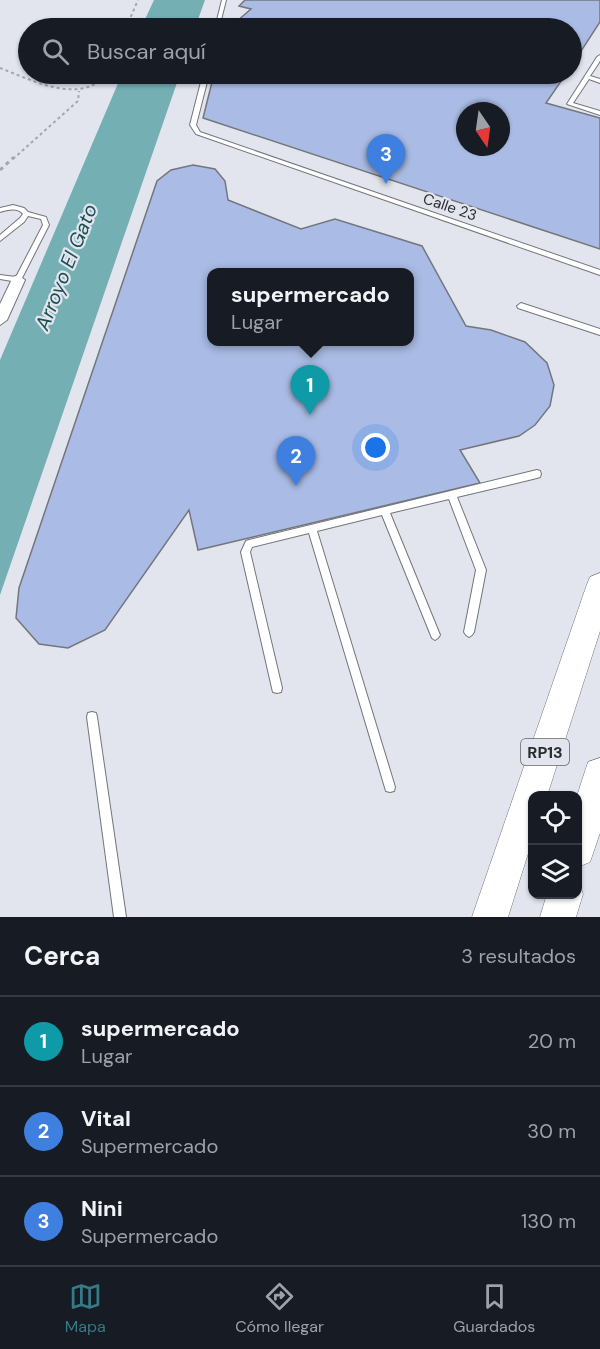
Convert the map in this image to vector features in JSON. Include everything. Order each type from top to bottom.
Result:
[{"type":"main road","name":"RP13","points":[[490,917],[600,587]]},
{"type":"main road","points":[[579,845],[600,774]]},
{"type":"main road","points":[[558,917],[563,899]]},
{"type":"street","points":[[0,320],[18,280]]},
{"type":"lane","points":[[220,18],[224,0]]},
{"type":"lane","points":[[600,57],[570,104],[600,113]]},
{"type":"lane","points":[[588,77],[600,81]]},
{"type":"lane","name":"Calle 23","points":[[203,84],[193,125],[198,133],[600,273]]},
{"type":"lane","points":[[0,210],[13,207],[22,209],[26,214],[44,218],[46,225],[18,280],[0,278]]},
{"type":"lane","points":[[0,239],[26,214]]},
{"type":"lane","points":[[521,306],[600,332]]},
{"type":"lane","points":[[277,688],[244,552],[249,544],[537,474]]},
{"type":"lane","points":[[452,495],[481,570],[469,632]]},
{"type":"lane","points":[[385,511],[435,635]]},
{"type":"lane","points":[[312,529],[390,787]]},
{"type":"lane","points":[[93,717],[120,917]]},
{"type":"path","points":[[130,18],[138,0]]},
{"type":"path","points":[[0,68],[18,74]]},
{"type":"path","points":[[46,84],[66,91],[79,91],[96,84]]},
{"type":"path","points":[[0,170],[78,101],[79,91]]},
{"type":"water","points":[[154,0],[205,0],[199,18],[146,18]]},
{"type":"water","name":"Arroyo El Gato","points":[[118,84],[177,84],[0,595],[0,360]]},
{"type":"building","points":[[245,0],[600,0],[600,22],[582,50],[582,18],[241,18],[251,9],[239,6]]},
{"type":"building","points":[[212,84],[559,84],[546,103],[600,118],[600,249],[203,118]]},
{"type":"building","points":[[193,165],[215,169],[225,181],[228,200],[301,229],[335,219],[422,246],[466,326],[491,330],[525,342],[547,363],[554,385],[550,406],[535,425],[519,436],[460,450],[480,483],[198,550],[189,510],[105,630],[68,648],[39,644],[16,618],[19,588],[157,181],[171,170]]},
{"type":"place","name":"Nini","points":[[386,184]]},
{"type":"place","name":"supermercado","points":[[310,415]]},
{"type":"place","name":"Vital","points":[[296,486]]}]
